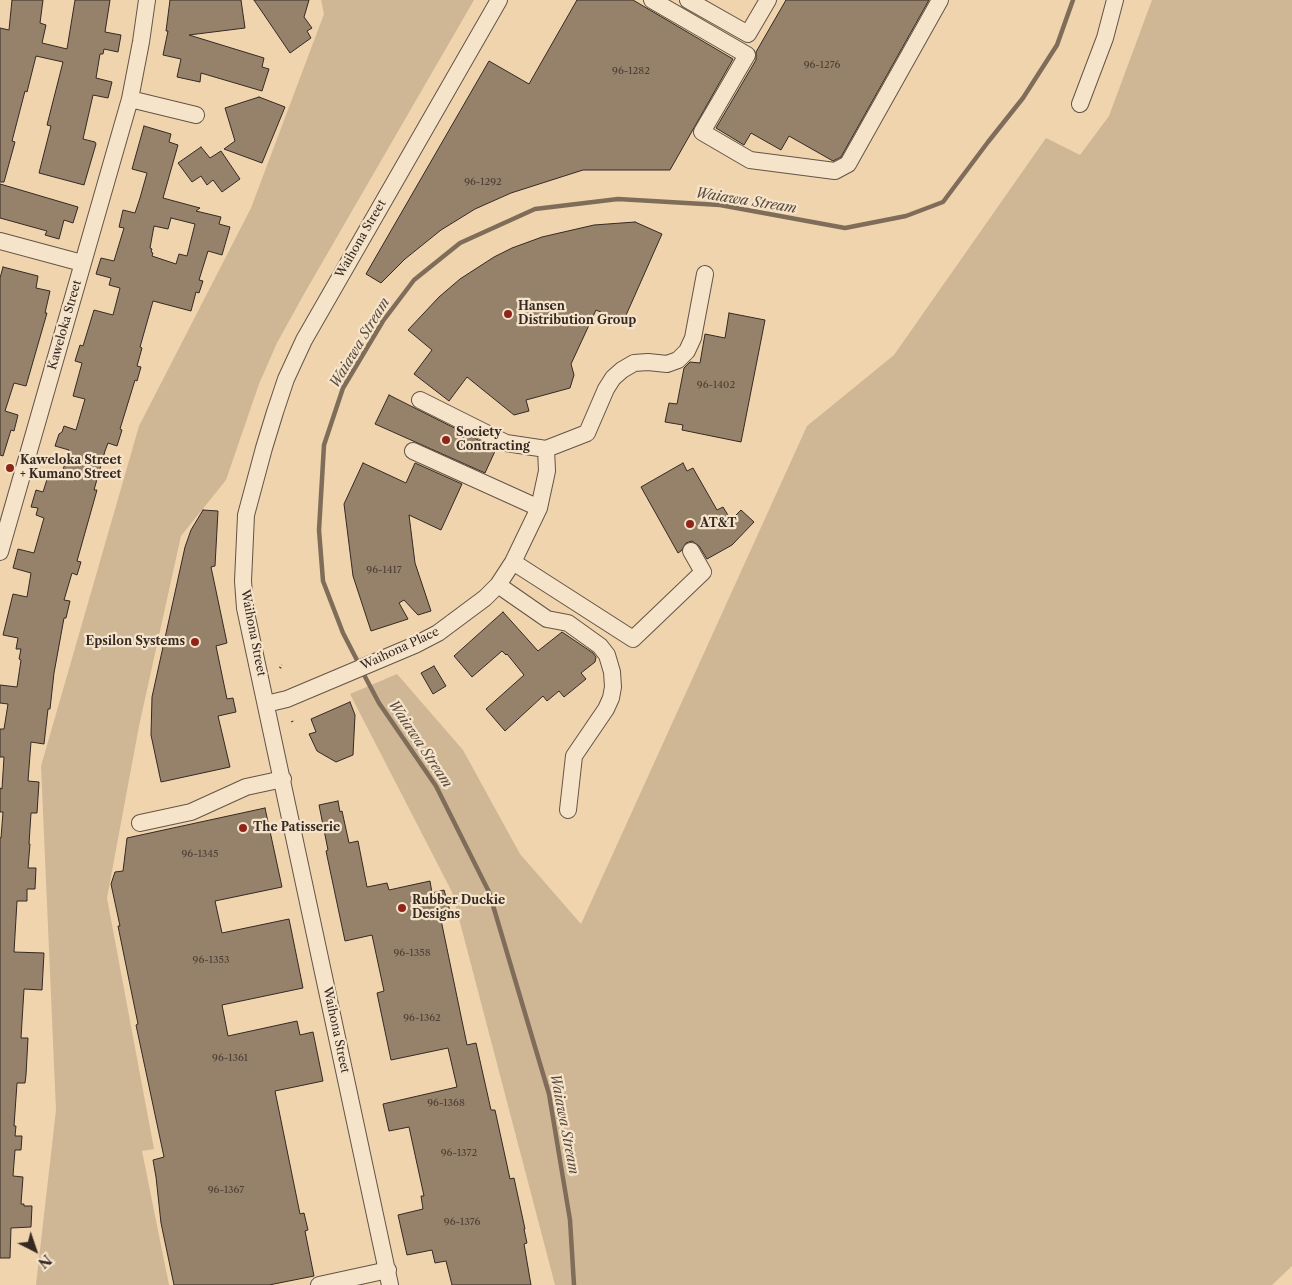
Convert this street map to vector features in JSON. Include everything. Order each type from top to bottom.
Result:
[{"type":"street","name":"Kaweloka Street","points":[[0,552],[130,99],[147,0]]},
{"type":"street","name":"Waihona Street","points":[[389,1278],[245,608],[243,556],[246,515],[275,412],[286,379],[304,340],[499,0]]},
{"type":"street","points":[[652,0],[747,56],[702,132],[750,160],[835,171],[848,164],[940,0]]},
{"type":"street","points":[[688,0],[748,34],[768,0]]},
{"type":"street","points":[[1080,104],[1105,38],[1115,0]]},
{"type":"street","points":[[130,99],[196,114]]},
{"type":"street","points":[[0,241],[82,263]]},
{"type":"street","points":[[420,400],[506,443],[546,449],[588,433],[606,389],[613,378],[622,370],[634,363],[666,364],[678,360],[687,351],[692,338],[705,274]]},
{"type":"street","name":"Waihona Place","points":[[266,704],[286,699],[391,655],[438,632],[485,598],[498,585],[513,562],[539,508],[548,471],[546,449]]},
{"type":"street","points":[[413,452],[539,508]]},
{"type":"street","points":[[513,562],[634,639],[703,572],[691,551]]},
{"type":"street","points":[[498,585],[547,619],[568,623],[600,646],[607,655],[612,672],[613,686],[609,703],[574,756],[568,810]]},
{"type":"street","points":[[140,823],[191,812],[246,787],[283,779]]},
{"type":"street","points":[[319,1285],[389,1278]]},
{"type":"shaded area","points":[[321,0],[474,0],[277,343],[259,384],[226,480],[181,536],[139,726],[107,898],[154,1149],[142,1151],[169,1285],[36,1285],[56,1110],[41,766],[139,426],[251,208],[324,14]]},
{"type":"shaded area","points":[[1152,0],[1292,0],[1292,1266],[1272,1285],[555,1285],[452,892],[350,694],[397,674],[463,750],[520,854],[581,924],[807,426],[894,355],[1046,138],[1080,155],[1109,116]]},
{"type":"building","points":[[12,0],[43,0],[40,23],[46,25],[42,43],[67,49],[75,0],[110,0],[105,32],[121,35],[118,52],[104,49],[103,54],[100,54],[96,78],[112,82],[108,98],[93,95],[83,139],[95,142],[96,144],[84,185],[39,173],[51,126],[47,125],[63,62],[36,56],[12,141],[15,142],[4,182],[0,182],[0,28],[9,30]]},
{"type":"building","points":[[170,0],[241,0],[245,28],[189,35],[264,58],[262,67],[269,69],[262,91],[201,73],[200,82],[177,77],[181,59],[163,55],[168,31],[166,31]]},
{"type":"building","points":[[254,0],[309,0],[304,17],[312,28],[307,31],[311,38],[290,53]]},
{"type":"building","points":[[577,0],[633,0],[733,59],[670,170],[583,170],[511,193],[475,209],[441,230],[405,259],[381,283],[366,274],[489,61],[529,84]]},
{"type":"building","points":[[786,0],[929,0],[841,157],[833,161],[789,136],[781,150],[751,133],[744,145],[716,128],[756,60],[756,52]]},
{"type":"building","points":[[259,97],[285,107],[262,163],[224,149],[235,141],[225,108]]},
{"type":"building","points":[[144,126],[171,134],[169,142],[178,145],[163,198],[200,208],[196,211],[221,217],[219,224],[230,227],[222,255],[208,251],[199,280],[203,281],[199,293],[196,292],[191,311],[153,301],[140,347],[142,348],[137,366],[141,367],[137,381],[135,380],[120,429],[122,430],[117,446],[108,443],[105,451],[94,490],[97,490],[77,561],[81,562],[77,575],[72,573],[64,600],[70,601],[66,618],[64,618],[54,673],[44,744],[31,742],[28,781],[39,782],[37,813],[31,813],[28,868],[36,868],[35,889],[27,889],[27,901],[17,901],[14,952],[44,953],[42,990],[24,989],[21,1038],[28,1038],[26,1075],[25,1083],[17,1083],[14,1126],[16,1126],[15,1136],[22,1136],[21,1150],[15,1150],[13,1176],[23,1177],[21,1204],[32,1206],[31,1227],[11,1228],[10,1258],[0,1258],[0,838],[3,812],[0,812],[0,788],[2,789],[4,757],[0,757],[0,729],[4,729],[8,704],[0,703],[0,685],[17,687],[21,660],[19,659],[21,649],[16,649],[18,638],[3,635],[13,594],[27,597],[31,573],[13,568],[18,549],[34,553],[44,518],[36,515],[38,508],[31,507],[36,490],[43,492],[50,470],[62,473],[69,450],[55,446],[64,426],[76,430],[85,399],[73,396],[82,363],[75,361],[80,345],[83,346],[94,310],[113,315],[120,288],[109,285],[111,278],[96,274],[101,258],[114,261],[124,228],[119,227],[123,210],[135,213],[147,173],[132,169]],"holes":[[[171,218],[195,224],[187,256],[179,254],[176,264],[152,256],[153,253],[150,248],[154,226],[168,229]]]},
{"type":"building","points":[[201,147],[210,158],[221,151],[240,179],[222,192],[213,180],[207,185],[201,176],[192,182],[178,163]]},
{"type":"building","points":[[0,184],[78,207],[73,223],[64,220],[59,239],[45,235],[47,231],[0,218]]},
{"type":"building","name":"Hansen Distribution Group","points":[[635,222],[662,234],[623,322],[596,310],[571,364],[574,375],[570,388],[526,400],[529,411],[514,415],[467,377],[449,401],[414,374],[432,350],[408,330],[439,297],[460,279],[494,257],[542,237],[594,225]]},
{"type":"building","points":[[3,267],[38,276],[36,288],[50,291],[45,313],[47,313],[26,386],[14,383],[5,411],[18,415],[14,431],[11,430],[3,456],[0,455],[0,278]]},
{"type":"building","points":[[729,313],[765,320],[741,442],[682,430],[683,425],[665,422],[669,403],[677,404],[684,368],[690,362],[700,363],[705,334],[725,338]]},
{"type":"building","name":"Society Contracting","points":[[389,395],[496,449],[485,473],[375,424]]},
{"type":"building","points":[[363,463],[406,483],[415,463],[462,484],[441,530],[409,515],[415,563],[431,611],[418,615],[404,600],[399,603],[408,619],[371,631],[353,576],[344,504]]},
{"type":"building","name":"AT&T","points":[[683,463],[687,471],[693,468],[717,510],[723,507],[731,520],[741,510],[754,522],[732,545],[707,559],[699,546],[692,541],[686,543],[678,553],[641,487]]},
{"type":"building","points":[[203,510],[218,511],[215,566],[211,567],[227,643],[216,646],[227,699],[233,698],[236,712],[218,716],[230,767],[161,782],[151,735],[152,697],[185,547],[191,530]]},
{"type":"building","points":[[503,612],[538,651],[562,632],[596,657],[595,662],[581,673],[586,679],[564,697],[559,691],[547,701],[543,696],[505,731],[486,709],[524,675],[507,654],[502,651],[472,677],[454,656]]},
{"type":"building","points":[[434,666],[446,686],[433,694],[421,673]]},
{"type":"building","points":[[350,702],[355,715],[353,755],[336,762],[317,751],[309,734],[316,732],[311,719]]},
{"type":"building","points":[[338,801],[349,843],[358,841],[367,887],[387,883],[389,890],[430,881],[432,893],[444,890],[452,918],[441,920],[467,1045],[476,1043],[491,1110],[495,1110],[510,1179],[514,1178],[525,1229],[527,1243],[524,1244],[531,1285],[452,1285],[446,1261],[435,1263],[432,1250],[407,1255],[398,1215],[423,1209],[421,1196],[424,1196],[409,1127],[389,1131],[383,1104],[457,1087],[448,1048],[391,1060],[377,993],[384,991],[372,935],[345,941],[326,851],[328,850],[319,805]]},
{"type":"building","points":[[265,808],[282,887],[215,901],[222,933],[289,919],[303,988],[222,1005],[228,1036],[297,1021],[300,1035],[313,1032],[323,1081],[275,1091],[300,1214],[304,1213],[308,1230],[305,1231],[314,1276],[269,1285],[174,1285],[161,1223],[153,1160],[164,1157],[136,1025],[138,1024],[111,884],[115,872],[123,871],[127,838]]},
{"type":"waterway","name":"Waiawa Stream","points":[[359,664],[343,633],[323,581],[319,530],[324,445],[343,388],[383,321],[414,280],[460,243],[535,209],[618,199],[720,205],[845,228],[906,216],[943,202],[1023,98],[1057,45],[1073,0]]},
{"type":"waterway","name":"Waiawa Stream","points":[[362,671],[379,703],[436,786],[489,892],[549,1094],[570,1220],[574,1285]]},
{"type":"place","name":"Hansen Distribution Group","points":[[508,314]]},
{"type":"place","name":"Society Contracting","points":[[446,440]]},
{"type":"place","name":"Kaweloka Street + Kumano Street","points":[[10,468]]},
{"type":"place","name":"AT&T","points":[[690,524]]},
{"type":"place","name":"Epsilon Systems","points":[[195,642]]},
{"type":"place","name":"The Patisserie","points":[[243,828]]},
{"type":"place","name":"Rubber Duckie Designs","points":[[402,908]]}]
